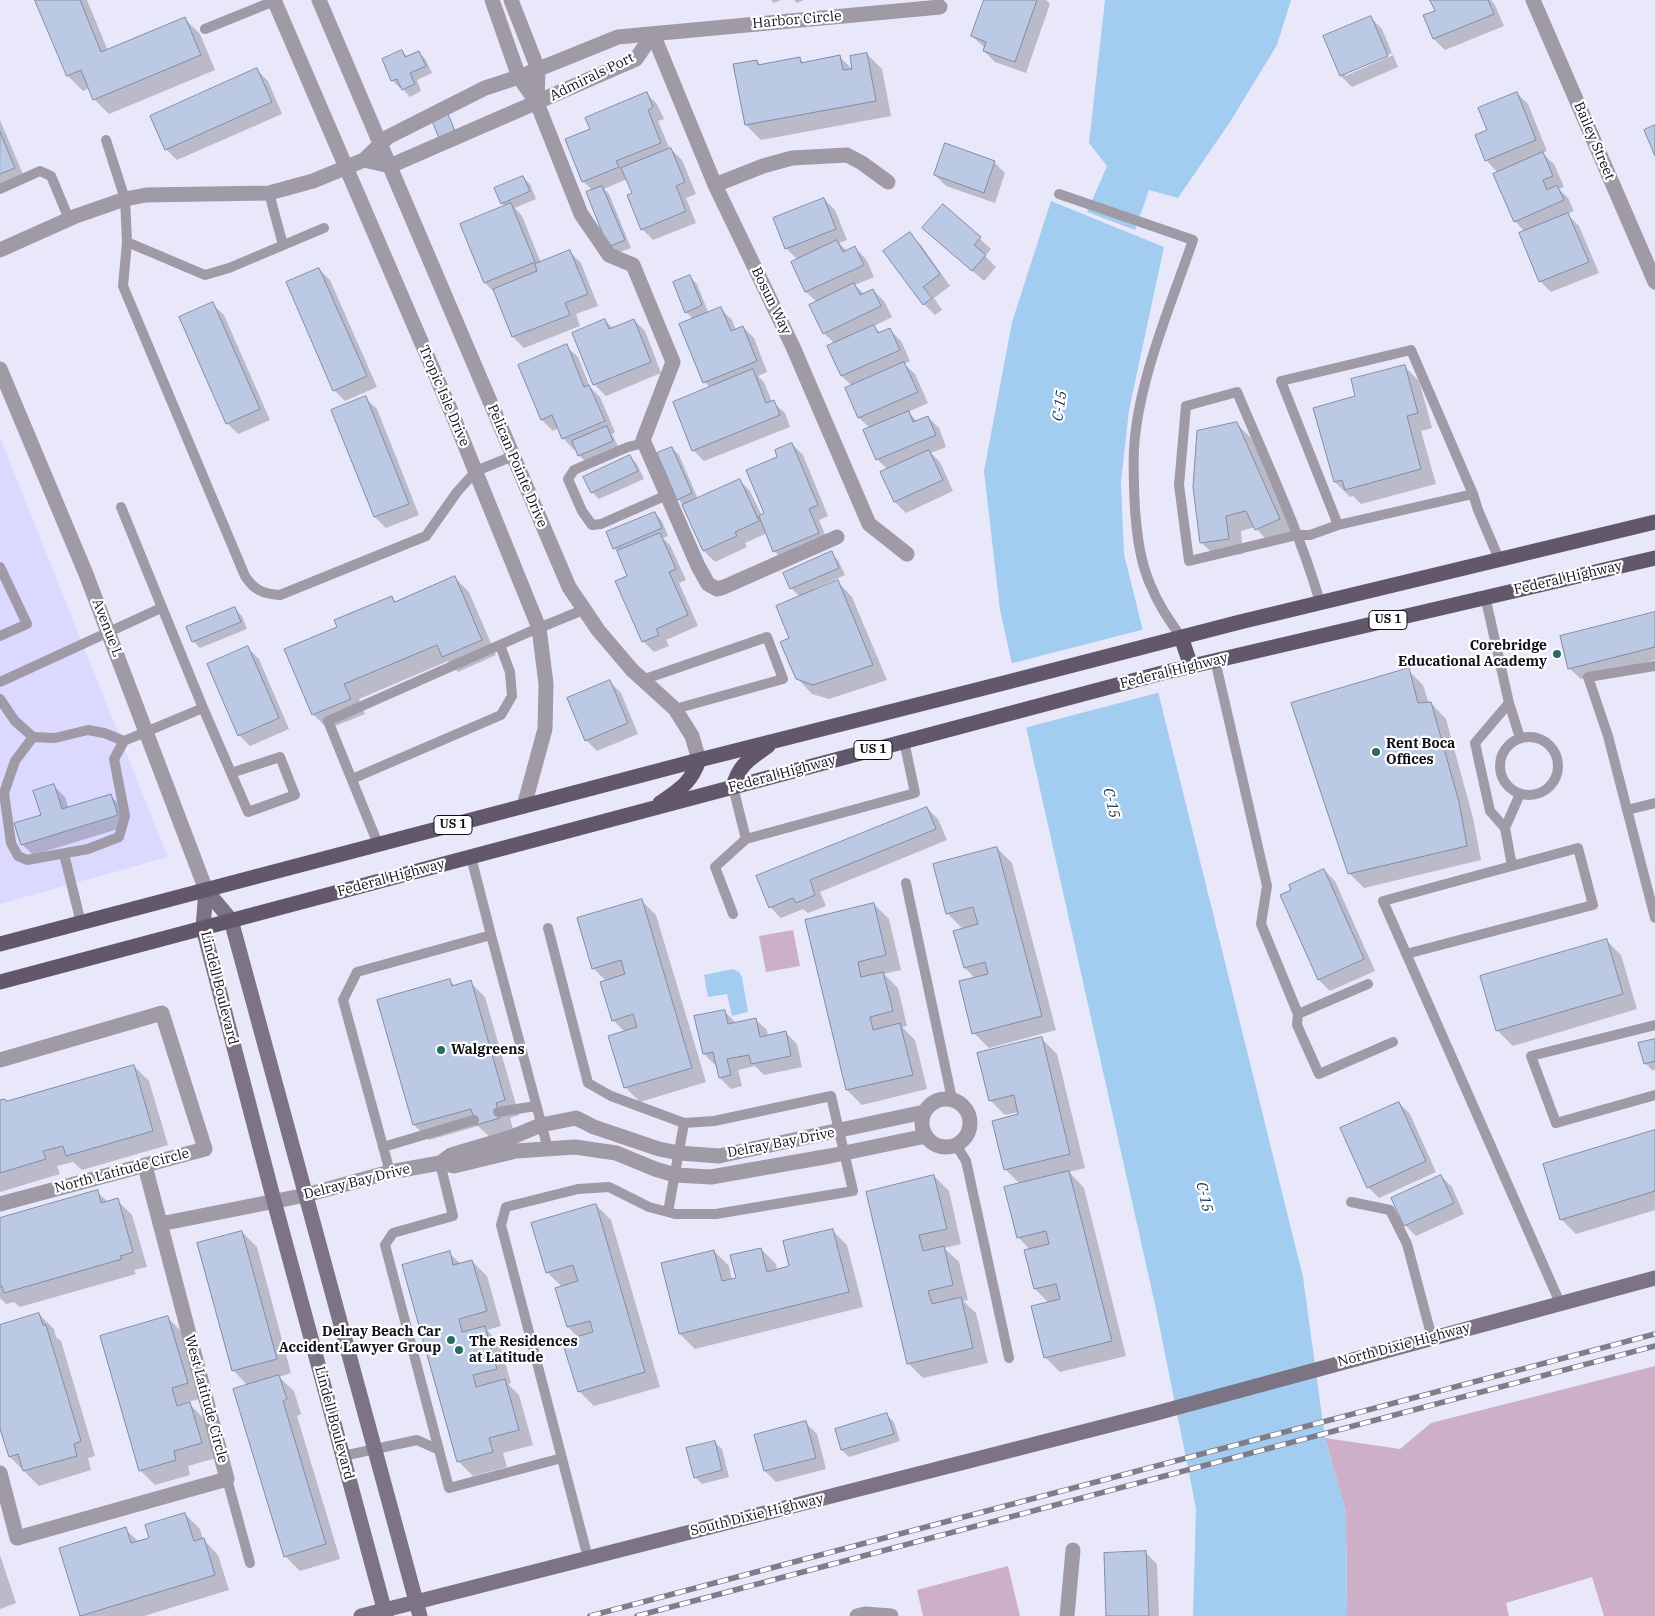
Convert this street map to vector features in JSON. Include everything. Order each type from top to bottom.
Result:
[{"type":"main road","name":"US 1","points":[[0,944],[700,760],[1181,637],[1655,522]]},
{"type":"main road","points":[[1614,567],[1655,552]]},
{"type":"main road","name":"Federal Highway","points":[[0,982],[1162,673],[1485,596],[1655,558]]},
{"type":"main road","points":[[1181,637],[1191,666]]},
{"type":"main road","points":[[733,787],[736,775],[744,764],[776,741]]},
{"type":"main road","points":[[653,809],[684,786],[694,774],[700,760]]},
{"type":"street","name":"Tropic Isle Drive","points":[[274,0],[476,471],[539,628],[546,684],[545,729],[524,806]]},
{"type":"street","points":[[319,0],[380,143]]},
{"type":"street","points":[[492,0],[519,77],[537,103],[581,214],[609,254],[633,266],[673,362],[643,440],[698,566],[708,584],[717,589],[837,537]]},
{"type":"street","points":[[511,0],[538,70],[537,103]]},
{"type":"street","name":"Bailey Street","points":[[1533,0],[1655,282]]},
{"type":"street","name":"Harbor Circle","points":[[653,34],[940,7]]},
{"type":"street","name":"Admirals Port","points":[[364,160],[388,137],[485,88],[538,70],[618,37],[653,34]]},
{"type":"street","name":"Admirals Port","points":[[390,166],[636,58],[653,34]]},
{"type":"street","name":"Bosun Way","points":[[653,34],[715,184],[793,347],[869,524],[907,554]]},
{"type":"street","name":"Pelican Pointe Drive","points":[[380,143],[569,587],[598,630],[642,680],[674,708],[692,736],[700,760]]},
{"type":"street","points":[[715,184],[763,166],[792,158],[847,155],[862,163],[888,182]]},
{"type":"street","points":[[0,250],[69,219],[146,195],[269,193],[313,181],[364,160],[390,166]]},
{"type":"street","name":"Avenue L","points":[[2,377],[86,574],[206,890]]},
{"type":"street","name":"Lindell Boulevard","points":[[206,890],[231,920],[418,1609]]},
{"type":"street","name":"Lindell Boulevard","points":[[206,890],[203,928],[385,1613]]},
{"type":"street","name":"North Latitude Circle","points":[[0,1060],[162,1013],[205,1149],[0,1204]]},
{"type":"street","points":[[924,1112],[922,1128],[926,1136],[939,1146],[948,1147],[956,1145],[968,1133],[970,1125],[966,1109],[952,1099]]},
{"type":"street","name":"Delray Bay Drive","points":[[440,1163],[451,1155],[512,1137],[541,1125],[576,1118],[594,1127],[659,1149],[679,1153],[719,1156],[924,1112],[936,1100],[952,1099]]},
{"type":"street","name":"Delray Bay Drive","points":[[160,1224],[306,1195],[390,1172],[440,1163],[454,1166],[516,1152],[575,1147],[616,1153],[655,1170],[675,1176],[711,1177],[845,1153],[926,1136]]},
{"type":"street","name":"West Latitude Circle","points":[[0,1473],[17,1538],[227,1479],[145,1166]]},
{"type":"street","name":"North Dixie Highway","points":[[1153,1414],[1655,1278]]},
{"type":"street","name":"South Dixie Highway","points":[[361,1616],[418,1609],[588,1558],[1153,1414]]},
{"type":"street","points":[[1067,1616],[1073,1550]]},
{"type":"street","points":[[857,1616],[865,1614],[891,1616]]},
{"type":"lane","points":[[205,29],[274,0]]},
{"type":"lane","points":[[106,140],[125,200],[127,242],[123,286],[245,576],[251,585],[259,591],[280,595],[426,536],[457,492],[476,471],[513,456]]},
{"type":"lane","points":[[0,189],[40,171],[51,176],[69,219]]},
{"type":"lane","points":[[269,193],[283,245]]},
{"type":"lane","points":[[1059,194],[1193,240],[1150,366],[1140,406],[1134,448],[1134,497],[1137,539],[1149,583],[1161,608],[1181,637]]},
{"type":"lane","points":[[127,242],[205,275],[229,268],[324,228]]},
{"type":"lane","points":[[1338,526],[1281,381],[1411,350],[1499,559]]},
{"type":"lane","points":[[1320,602],[1308,562],[1297,535],[1237,392],[1186,406],[1179,485],[1189,561],[1297,535],[1310,535],[1338,526],[1473,494]]},
{"type":"lane","points":[[644,444],[628,446],[574,470],[568,479],[582,511],[592,525],[601,524],[667,495]]},
{"type":"lane","points":[[121,507],[161,608],[248,812],[295,795],[280,757],[232,773]]},
{"type":"lane","points":[[0,567],[27,624],[0,636]]},
{"type":"lane","points":[[1485,596],[1509,703],[1520,738]]},
{"type":"lane","points":[[0,682],[161,608]]},
{"type":"lane","points":[[378,844],[328,721],[583,610]]},
{"type":"lane","points":[[642,680],[766,637],[783,679],[674,708]]},
{"type":"lane","points":[[352,779],[501,715],[512,696],[510,672],[500,645]]},
{"type":"lane","points":[[1215,660],[1267,886],[1261,924],[1298,1014],[1297,1025],[1319,1074],[1393,1042]]},
{"type":"lane","points":[[1655,666],[1588,677],[1608,736],[1655,918]]},
{"type":"lane","points":[[0,699],[15,721],[33,737],[55,738],[88,730],[104,733],[124,741]]},
{"type":"lane","points":[[1509,703],[1475,743],[1490,810],[1505,828],[1512,866]]},
{"type":"lane","points":[[33,737],[15,761],[4,793],[11,843],[18,856],[26,860],[88,849],[119,837],[125,816],[114,759],[124,741],[203,708]]},
{"type":"lane","points":[[1529,736],[1538,738],[1547,742],[1553,749],[1559,766],[1558,776],[1553,784],[1538,794],[1529,796],[1520,794],[1505,784],[1499,766],[1505,748],[1512,742],[1529,736]]},
{"type":"lane","points":[[733,914],[716,868],[746,839],[915,793],[904,741]]},
{"type":"lane","points":[[733,787],[746,839]]},
{"type":"lane","points":[[1505,828],[1520,794]]},
{"type":"lane","points":[[1627,810],[1655,803]]},
{"type":"lane","points":[[1406,954],[1593,905],[1578,848],[1383,901],[1406,954],[1560,1303]]},
{"type":"lane","points":[[64,854],[81,923]]},
{"type":"lane","points":[[471,857],[548,1149]]},
{"type":"lane","points":[[906,883],[952,1099]]},
{"type":"lane","points":[[548,928],[588,1084],[611,1096],[684,1123],[714,1121],[831,1096],[853,1190],[716,1214],[675,1214],[649,1207],[609,1187],[578,1189],[506,1207],[502,1225],[588,1558]]},
{"type":"lane","points":[[390,1172],[343,1000],[358,972],[492,935]]},
{"type":"lane","points":[[1298,1014],[1368,984]]},
{"type":"lane","points":[[1655,1024],[1531,1056],[1556,1123],[1655,1096]]},
{"type":"lane","points":[[498,1112],[536,1106]]},
{"type":"lane","points":[[383,1147],[474,1120]]},
{"type":"lane","points":[[668,1212],[684,1123]]},
{"type":"lane","points":[[956,1145],[966,1161],[1009,1358]]},
{"type":"lane","points":[[440,1163],[453,1216],[393,1233],[385,1244],[449,1488],[562,1458]]},
{"type":"lane","points":[[1351,1202],[1390,1210],[1407,1244],[1432,1338]]},
{"type":"lane","points":[[343,1456],[417,1440],[439,1450]]},
{"type":"lane","points":[[227,1479],[250,1562]]},
{"type":"shaded area","points":[[0,437],[168,857],[0,904]]},
{"type":"shaded area","points":[[793,930],[800,966],[766,972],[759,936]]},
{"type":"shaded area","points":[[1655,1366],[1655,1616],[1604,1616],[1592,1577],[1506,1603],[1509,1616],[1347,1616],[1346,1512],[1325,1438],[1400,1449],[1431,1423]]},
{"type":"shaded area","points":[[1008,1566],[1020,1616],[923,1616],[917,1590]]},
{"type":"water","points":[[1105,0],[1291,0],[1277,45],[1230,122],[1178,198],[1149,190],[1135,230],[1087,212],[1107,166],[1089,143]]},
{"type":"water","name":"C-15","points":[[1051,201],[1164,247],[1129,410],[1121,482],[1124,554],[1303,1277],[1325,1438],[1346,1512],[1347,1616],[1193,1616],[1196,1508],[1156,1309],[1000,610],[984,471],[1012,322]]},
{"type":"water","points":[[733,969],[739,972],[742,977],[748,1012],[732,1016],[727,994],[708,997],[704,975]]},
{"type":"pier","points":[[1145,629],[1161,692],[1024,728],[1009,664]]},
{"type":"building","points":[[35,0],[80,0],[101,52],[185,17],[201,55],[93,100],[81,70],[67,76]]},
{"type":"building","points":[[984,0],[1037,0],[1015,62],[983,51],[986,42],[971,36]]},
{"type":"building","points":[[1430,0],[1488,0],[1494,14],[1433,39],[1423,15],[1435,11]]},
{"type":"building","points":[[1371,16],[1388,56],[1340,76],[1323,36]]},
{"type":"building","points":[[402,50],[405,57],[419,51],[426,66],[410,73],[415,84],[402,90],[397,79],[391,81],[382,59]]},
{"type":"building","points":[[867,53],[876,101],[745,125],[733,64],[757,60],[758,65],[800,57],[801,63],[840,55],[843,70],[852,69],[850,56]]},
{"type":"building","points":[[257,68],[272,102],[165,150],[150,116]]},
{"type":"building","points":[[647,92],[653,107],[648,110],[661,143],[616,161],[619,167],[582,182],[565,139],[590,129],[585,118]]},
{"type":"building","points":[[1517,92],[1536,140],[1485,161],[1475,135],[1487,130],[1478,108]]},
{"type":"building","points":[[448,114],[455,131],[439,138],[432,121]]},
{"type":"building","points":[[1655,125],[1655,156],[1644,130]]},
{"type":"building","points":[[0,132],[15,168],[0,174]]},
{"type":"building","points":[[945,143],[995,161],[984,193],[934,175]]},
{"type":"building","points":[[671,148],[685,182],[676,186],[686,211],[641,230],[627,195],[632,193],[621,168]]},
{"type":"building","points":[[1543,152],[1553,176],[1543,180],[1547,190],[1557,185],[1564,200],[1514,222],[1493,174]]},
{"type":"building","points":[[523,176],[530,191],[501,204],[494,188]]},
{"type":"building","points":[[602,186],[625,240],[608,247],[586,192]]},
{"type":"building","points":[[824,198],[836,229],[785,249],[773,218]]},
{"type":"building","points":[[511,203],[535,262],[484,283],[460,224]]},
{"type":"building","points":[[943,204],[981,237],[974,245],[986,255],[972,271],[922,228]]},
{"type":"building","points":[[1568,213],[1589,262],[1539,282],[1519,233]]},
{"type":"building","points":[[910,232],[940,274],[923,287],[932,298],[923,305],[883,251]]},
{"type":"building","points":[[837,240],[843,252],[855,246],[864,265],[805,292],[791,262]]},
{"type":"building","points":[[570,250],[588,294],[565,303],[570,315],[512,337],[493,289],[537,271],[535,264]]},
{"type":"building","points":[[319,268],[367,376],[333,391],[286,282]]},
{"type":"building","points":[[690,275],[702,305],[685,313],[673,282]]},
{"type":"building","points":[[854,283],[860,295],[873,289],[881,306],[823,334],[809,305]]},
{"type":"building","points":[[213,302],[260,409],[226,424],[179,317]]},
{"type":"building","points":[[721,307],[731,331],[743,326],[757,361],[703,383],[679,324]]},
{"type":"building","points":[[605,319],[609,329],[634,319],[651,362],[593,385],[572,333]]},
{"type":"building","points":[[874,325],[878,333],[890,328],[900,350],[841,376],[827,346]]},
{"type":"building","points":[[567,344],[584,387],[589,385],[605,421],[562,439],[552,415],[541,420],[518,365]]},
{"type":"building","points":[[904,362],[918,392],[858,418],[845,388]]},
{"type":"building","points":[[1405,365],[1418,413],[1407,416],[1421,469],[1345,490],[1342,480],[1334,482],[1313,408],[1355,396],[1351,379]]},
{"type":"building","points":[[753,369],[766,403],[774,400],[780,415],[692,451],[673,402]]},
{"type":"building","points":[[366,396],[409,504],[374,517],[331,410]]},
{"type":"building","points":[[909,411],[913,422],[928,416],[936,435],[876,460],[863,430]]},
{"type":"building","points":[[1237,422],[1280,519],[1255,530],[1246,511],[1226,516],[1229,539],[1200,543],[1193,487],[1197,431]]},
{"type":"building","points":[[607,426],[613,441],[578,456],[572,441]]},
{"type":"building","points":[[792,443],[818,505],[809,509],[819,533],[773,552],[759,516],[764,513],[746,470],[777,457],[775,450]]},
{"type":"building","points":[[672,447],[692,493],[677,500],[657,453]]},
{"type":"building","points":[[929,450],[943,480],[894,502],[880,472]]},
{"type":"building","points":[[630,455],[638,471],[591,493],[583,477]]},
{"type":"building","points":[[740,479],[759,521],[735,532],[737,536],[703,551],[682,505]]},
{"type":"building","points":[[655,512],[662,528],[613,549],[606,532]]},
{"type":"building","points":[[660,533],[676,569],[669,572],[688,615],[656,629],[659,635],[642,642],[615,581],[627,576],[617,551]]},
{"type":"building","points":[[832,551],[839,568],[790,589],[783,573]]},
{"type":"building","points":[[455,576],[482,640],[442,657],[437,645],[344,684],[351,699],[312,715],[284,649],[337,627],[334,620],[392,596],[394,602]]},
{"type":"building","points":[[838,580],[873,665],[813,685],[796,679],[780,642],[789,638],[776,606]]},
{"type":"building","points":[[235,607],[241,622],[192,642],[186,627]]},
{"type":"building","points":[[1655,612],[1655,647],[1568,669],[1560,636]]},
{"type":"building","points":[[248,646],[279,718],[238,736],[207,664]]},
{"type":"building","name":"Rent Boca Offices","points":[[1409,668],[1418,703],[1431,702],[1459,802],[1467,846],[1348,874],[1291,703]]},
{"type":"building","points":[[610,680],[628,723],[585,741],[567,698]]},
{"type":"building","points":[[54,784],[62,809],[111,794],[118,815],[21,845],[14,823],[41,815],[33,791]]},
{"type":"building","points":[[927,807],[936,829],[810,880],[815,895],[796,903],[793,898],[769,908],[756,876]]},
{"type":"building","points":[[997,847],[1042,1016],[972,1034],[959,981],[988,974],[985,962],[964,968],[953,931],[978,924],[973,907],[946,914],[933,864]]},
{"type":"building","points":[[1324,869],[1364,959],[1318,980],[1280,895],[1291,890],[1289,885]]},
{"type":"building","points":[[642,899],[692,1068],[624,1088],[608,1036],[637,1027],[633,1014],[612,1021],[600,982],[625,974],[621,960],[592,969],[577,918]]},
{"type":"building","points":[[874,903],[886,955],[858,962],[861,977],[883,972],[893,1011],[870,1017],[873,1030],[900,1023],[913,1075],[846,1090],[805,920]]},
{"type":"building","points":[[1607,939],[1623,994],[1496,1031],[1480,976]]},
{"type":"building","name":"Walgreens","points":[[450,979],[452,986],[471,980],[505,1100],[496,1103],[500,1118],[476,1125],[471,1109],[413,1125],[377,1000]]},
{"type":"building","points":[[725,1010],[728,1024],[756,1018],[760,1037],[786,1031],[791,1056],[751,1064],[749,1055],[727,1059],[731,1075],[719,1078],[713,1052],[703,1054],[694,1016]]},
{"type":"building","points":[[1042,1037],[1070,1154],[1004,1170],[992,1121],[1018,1114],[1014,1095],[989,1101],[977,1053]]},
{"type":"building","points":[[1655,1039],[1655,1061],[1644,1064],[1638,1043]]},
{"type":"building","points":[[134,1065],[153,1131],[66,1156],[63,1146],[43,1151],[46,1159],[0,1173],[0,1100],[5,1099],[6,1101]]},
{"type":"building","points":[[1399,1102],[1426,1161],[1367,1188],[1340,1128]]},
{"type":"building","points":[[1655,1130],[1655,1191],[1560,1220],[1543,1164]]},
{"type":"building","points":[[1069,1171],[1112,1341],[1044,1358],[1031,1306],[1060,1299],[1056,1284],[1034,1289],[1024,1250],[1049,1244],[1046,1231],[1017,1238],[1004,1187]]},
{"type":"building","points":[[934,1175],[947,1229],[919,1235],[923,1251],[944,1246],[953,1285],[928,1291],[932,1304],[961,1297],[973,1348],[907,1364],[866,1192]]},
{"type":"building","points":[[1441,1175],[1454,1203],[1404,1226],[1391,1198]]},
{"type":"building","points":[[98,1190],[101,1203],[118,1198],[133,1252],[120,1256],[122,1259],[4,1293],[2,1286],[0,1287],[0,1218]]},
{"type":"building","points":[[596,1204],[645,1372],[578,1392],[562,1341],[593,1332],[590,1321],[567,1327],[555,1288],[578,1281],[573,1265],[546,1273],[531,1223]]},
{"type":"building","points":[[833,1229],[849,1292],[679,1334],[661,1263],[714,1250],[722,1281],[736,1278],[730,1255],[761,1248],[767,1272],[789,1266],[783,1241]]},
{"type":"building","points":[[242,1231],[277,1359],[232,1371],[197,1243]]},
{"type":"building","name":"The Residences at Latitude","points":[[450,1251],[453,1265],[472,1260],[487,1311],[459,1319],[462,1332],[485,1326],[497,1369],[473,1375],[476,1387],[505,1379],[519,1430],[489,1438],[493,1452],[457,1462],[402,1265]]},
{"type":"building","points":[[39,1313],[43,1325],[46,1325],[81,1441],[74,1444],[77,1456],[23,1471],[18,1454],[9,1457],[0,1429],[0,1325]]},
{"type":"building","points":[[168,1316],[188,1383],[172,1388],[177,1406],[190,1402],[202,1443],[174,1451],[176,1460],[139,1471],[100,1336]]},
{"type":"building","points":[[279,1375],[287,1399],[283,1401],[326,1544],[284,1557],[233,1389]]},
{"type":"building","points":[[887,1413],[894,1434],[841,1450],[835,1429]]},
{"type":"building","points":[[806,1421],[816,1458],[764,1471],[754,1435]]},
{"type":"building","points":[[715,1441],[722,1470],[694,1478],[686,1448]]},
{"type":"building","points":[[185,1513],[194,1541],[204,1538],[215,1575],[80,1616],[59,1548],[126,1527],[131,1543],[149,1538],[145,1525]]},
{"type":"building","points":[[1146,1551],[1149,1616],[1106,1616],[1104,1553]]},
{"type":"railway","points":[[590,1616],[1655,1334]]},
{"type":"railway","points":[[637,1616],[1655,1346]]},
{"type":"place","name":"Corebridge Educational Academy","points":[[1557,654]]},
{"type":"place","name":"Rent Boca Offices","points":[[1376,752]]},
{"type":"place","name":"Walgreens","points":[[441,1050]]},
{"type":"place","name":"Delray Beach Car Accident Lawyer Group","points":[[451,1340]]},
{"type":"place","name":"The Residences at Latitude","points":[[459,1350]]}]
